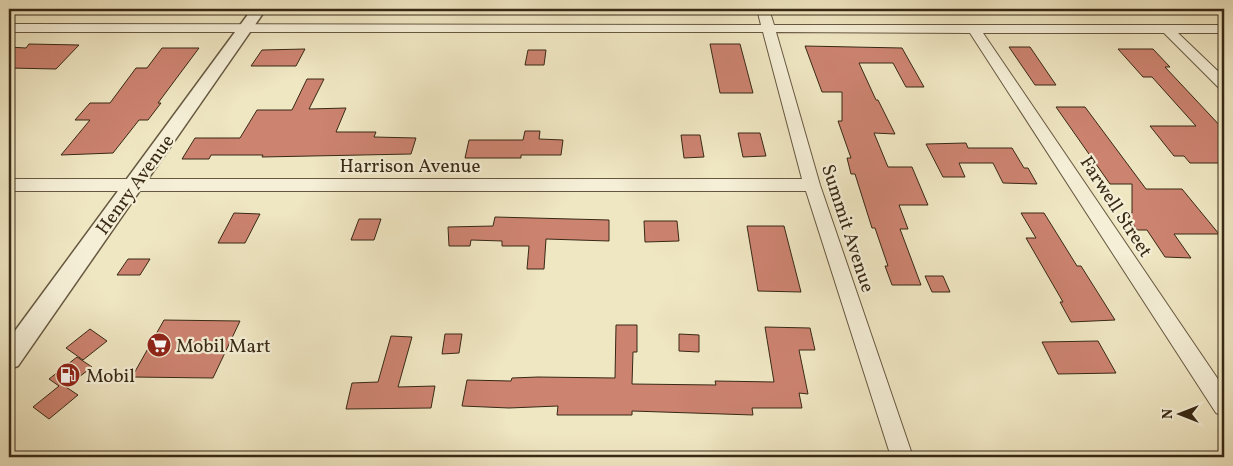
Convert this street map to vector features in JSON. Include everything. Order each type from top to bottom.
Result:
[{"type":"street","name":"Henry Avenue","points":[[9,358],[259,9]]},
{"type":"street","name":"Summit Avenue","points":[[763,9],[812,185],[902,457]]},
{"type":"street","points":[[9,28],[1224,29]]},
{"type":"street","name":"Farwell Street","points":[[974,28],[1224,406]]},
{"type":"street","points":[[1167,29],[1224,85]]},
{"type":"street","name":"Harrison Avenue","points":[[9,185],[812,185]]},
{"type":"building","points":[[29,44],[79,45],[56,69],[9,68],[9,47],[26,48]]},
{"type":"building","points":[[710,44],[740,44],[753,93],[720,93]]},
{"type":"building","points":[[805,46],[902,48],[924,87],[906,87],[893,63],[859,63],[876,100],[878,100],[895,134],[874,133],[888,167],[912,167],[928,205],[899,205],[908,229],[900,229],[921,285],[892,285],[885,266],[888,266],[875,228],[872,228],[855,174],[851,174],[847,158],[851,158],[838,121],[842,121],[842,92],[822,92]]},
{"type":"building","points":[[1009,47],[1030,47],[1056,85],[1035,85]]},
{"type":"building","points":[[162,48],[199,48],[158,103],[161,103],[148,120],[139,120],[113,153],[61,155],[90,120],[75,120],[90,103],[110,103],[136,68],[147,68]]},
{"type":"building","points":[[305,49],[296,66],[251,66],[262,50]]},
{"type":"building","points":[[1118,49],[1153,49],[1170,67],[1165,67],[1224,130],[1224,163],[1190,163],[1184,156],[1174,156],[1150,126],[1196,126],[1152,77],[1143,77]]},
{"type":"building","points":[[528,50],[546,50],[544,65],[525,65]]},
{"type":"building","points":[[307,79],[324,79],[309,109],[346,108],[336,132],[376,132],[374,137],[416,138],[411,154],[262,157],[263,155],[211,155],[209,159],[182,159],[195,138],[240,138],[257,110],[292,110]]},
{"type":"building","points":[[1056,107],[1085,107],[1146,189],[1182,189],[1219,234],[1174,234],[1191,258],[1165,257],[1147,230],[1137,230],[1125,213],[1132,213],[1132,184],[1110,184]]},
{"type":"building","points":[[525,131],[540,131],[539,139],[563,140],[561,155],[521,155],[521,158],[465,158],[469,140],[523,140]]},
{"type":"building","points":[[738,133],[760,133],[766,156],[743,157]]},
{"type":"building","points":[[681,135],[700,135],[704,157],[684,158]]},
{"type":"building","points":[[966,143],[968,148],[1012,148],[1024,168],[1028,168],[1037,184],[1003,183],[993,163],[959,163],[965,177],[943,177],[926,144]]},
{"type":"building","points":[[234,213],[260,214],[245,243],[218,243]]},
{"type":"building","points":[[1021,213],[1044,213],[1077,266],[1081,266],[1115,320],[1071,322],[1060,302],[1063,302],[1026,238],[1036,238]]},
{"type":"building","points":[[495,217],[609,220],[609,241],[546,239],[544,269],[527,269],[529,246],[502,246],[502,241],[471,240],[470,246],[449,246],[448,227],[493,226]]},
{"type":"building","points":[[359,219],[381,219],[374,240],[351,240]]},
{"type":"building","points":[[644,221],[677,221],[679,241],[645,242]]},
{"type":"building","points":[[747,226],[784,226],[801,292],[758,291]]},
{"type":"building","points":[[128,259],[150,259],[140,275],[117,275]]},
{"type":"building","points":[[925,276],[943,276],[950,292],[932,292]]},
{"type":"building","points":[[164,320],[240,321],[213,378],[132,377]]},
{"type":"building","points":[[616,325],[637,325],[637,352],[633,352],[632,384],[716,385],[715,381],[774,382],[765,327],[810,328],[815,350],[799,350],[808,394],[799,393],[802,408],[752,408],[753,415],[632,411],[632,415],[557,415],[558,406],[509,408],[462,406],[467,380],[511,381],[512,378],[538,377],[615,378]]},
{"type":"building","points":[[90,329],[107,341],[83,360],[66,348]]},
{"type":"building","points":[[445,334],[462,334],[459,353],[442,354]]},
{"type":"building","points":[[679,334],[699,335],[699,352],[679,351]]},
{"type":"building","points":[[391,336],[412,337],[398,387],[435,386],[431,408],[346,409],[352,383],[378,382]]},
{"type":"building","points":[[1098,341],[1116,373],[1058,374],[1042,342]]},
{"type":"building","name":"Mobil","points":[[77,357],[92,367],[66,387],[78,395],[49,419],[33,407],[59,386],[49,379]]},
{"type":"place","name":"Mobil Mart","points":[[159,345]]},
{"type":"place","name":"Mobil","points":[[68,375]]}]
